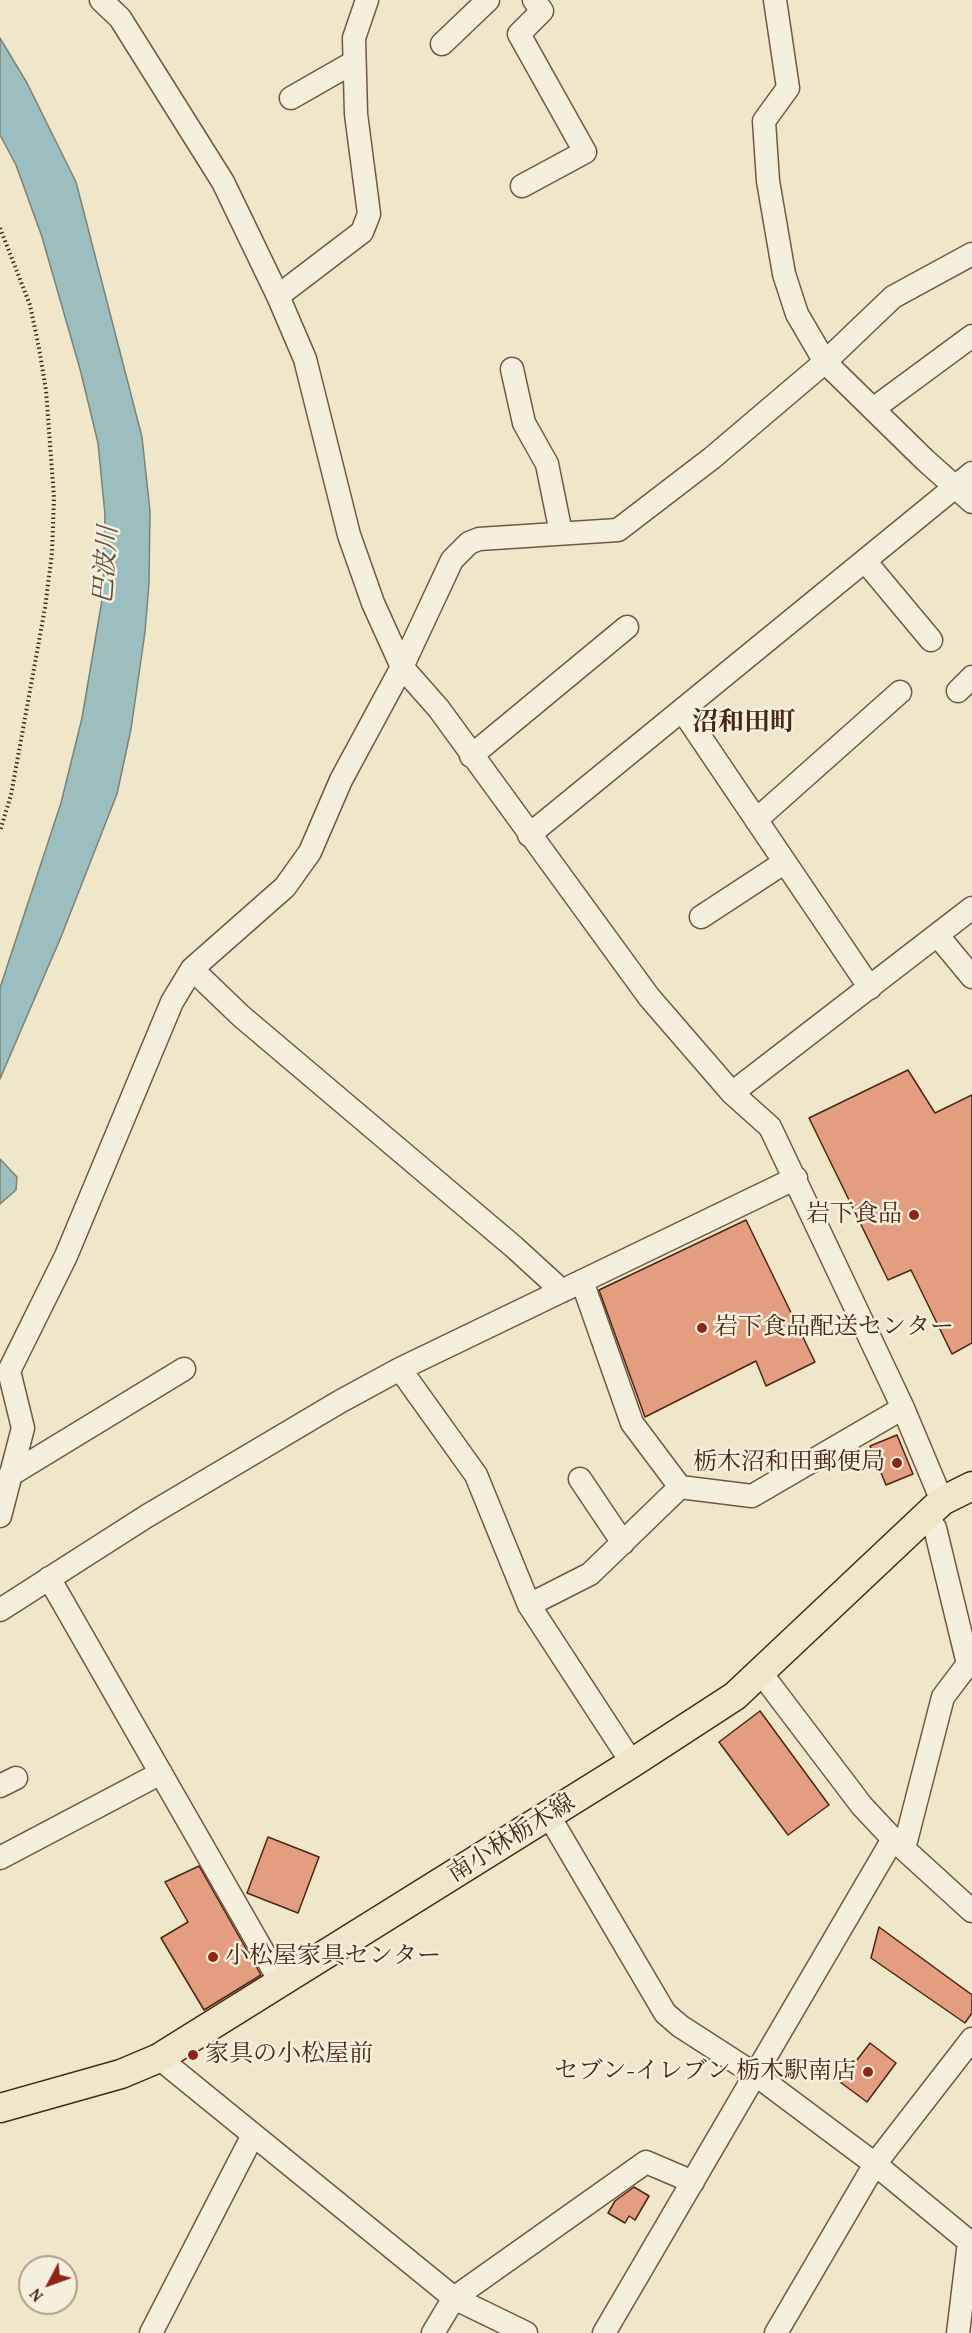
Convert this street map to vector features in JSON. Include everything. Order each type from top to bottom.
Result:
[{"type":"main road","name":"南小林栃木線","points":[[0,2108],[121,2074],[159,2058],[632,1763],[714,1710],[761,1673],[933,1509],[972,1486]]},
{"type":"street","points":[[101,0],[120,18],[223,182],[278,296],[305,359],[349,535],[373,603],[402,667],[439,709],[471,756],[649,997],[732,1093],[770,1127],[903,1408],[933,1509],[935,1528],[968,1664],[943,1697],[906,1841],[893,1839]]},
{"type":"street","points":[[278,296],[362,232],[369,214],[356,114],[354,62],[354,38],[367,0]]},
{"type":"street","points":[[442,44],[488,0]]},
{"type":"street","points":[[522,186],[585,152],[519,34],[542,11],[534,0]]},
{"type":"street","points":[[774,0],[788,88],[764,122],[768,181],[784,274],[797,314],[825,362],[873,409],[964,480],[972,502]]},
{"type":"street","points":[[291,98],[354,62]]},
{"type":"street","points":[[0,1516],[23,1428],[4,1372],[66,1256],[172,1002],[192,969],[285,887],[310,852],[342,780],[402,667],[452,560],[469,543],[479,539],[618,530],[712,458],[825,362],[893,297],[972,254]]},
{"type":"street","points":[[873,409],[972,336]]},
{"type":"street","points":[[513,369],[524,423],[548,464],[561,533]]},
{"type":"street","points":[[529,835],[964,480]]},
{"type":"street","points":[[865,561],[931,640]]},
{"type":"street","points":[[471,756],[627,627]]},
{"type":"street","points":[[756,820],[900,692]]},
{"type":"street","points":[[682,710],[870,988]]},
{"type":"street","points":[[701,917],[785,862]]},
{"type":"street","points":[[732,1093],[972,909]]},
{"type":"street","points":[[938,936],[972,977]]},
{"type":"street","points":[[192,969],[241,1016],[505,1239],[562,1291]]},
{"type":"street","points":[[0,1610],[147,1516],[341,1401],[400,1369],[796,1178]]},
{"type":"street","points":[[582,1281],[632,1423],[680,1487],[752,1496],[903,1408]]},
{"type":"street","points":[[10,1475],[184,1369]]},
{"type":"street","points":[[400,1369],[476,1475],[529,1605],[632,1763]]},
{"type":"street","points":[[580,1479],[622,1543]]},
{"type":"street","points":[[529,1605],[590,1574],[680,1487]]},
{"type":"street","points":[[49,1578],[281,1983]]},
{"type":"street","points":[[761,1673],[862,1806],[893,1839],[969,1901]]},
{"type":"street","points":[[0,1858],[160,1773]]},
{"type":"street","points":[[549,1816],[665,2013],[680,2026],[756,2075],[875,2164],[971,2243],[958,2333]]},
{"type":"street","points":[[604,2333],[893,1839]]},
{"type":"street","points":[[778,2332],[875,2164],[972,2039]]},
{"type":"street","points":[[159,2058],[454,2298],[526,2333]]},
{"type":"street","points":[[151,2333],[253,2135]]},
{"type":"street","points":[[433,2333],[454,2298],[646,2162],[693,2182]]},
{"type":"path","points":[[0,228],[30,305],[37,337],[46,390],[54,498],[52,553],[45,608],[13,784],[0,831]]},
{"type":"water","name":"巴波川","points":[[0,38],[27,83],[76,182],[142,437],[150,511],[149,583],[145,632],[131,729],[117,794],[61,937],[0,1079],[0,988],[61,803],[82,718],[103,594],[105,515],[98,443],[80,369],[42,237],[16,165],[0,135]]},
{"type":"water","points":[[0,1159],[17,1177],[16,1190],[0,1204]]},
{"type":"building","name":"岩下食品","points":[[908,1070],[935,1113],[972,1095],[972,1343],[952,1354],[911,1270],[888,1280],[809,1118]]},
{"type":"building","name":"岩下食品配送センター","points":[[746,1220],[815,1362],[766,1386],[756,1361],[645,1417],[599,1290]]},
{"type":"building","points":[[897,1435],[913,1474],[886,1485],[870,1446]]},
{"type":"building","points":[[760,1711],[829,1805],[788,1835],[719,1742]]},
{"type":"building","name":"小松屋家具センター","points":[[268,1837],[319,1857],[298,1913],[247,1893]]},
{"type":"building","name":"小松屋家具センター","points":[[199,1866],[261,1975],[204,2010],[161,1938],[188,1922],[165,1882]]},
{"type":"building","points":[[879,1927],[972,1995],[972,2013],[965,2023],[871,1958]]},
{"type":"building","name":"セブン-イレブン 栃木駅南店","points":[[870,2043],[896,2063],[867,2102],[840,2082]]},
{"type":"building","points":[[634,2187],[649,2196],[635,2220],[629,2216],[625,2223],[608,2213],[615,2201]]},
{"type":"place","name":"岩下食品","points":[[914,1215]]},
{"type":"place","name":"岩下食品配送センター","points":[[702,1328]]},
{"type":"place","name":"栃木沼和田郵便局","points":[[897,1463]]},
{"type":"place","name":"小松屋家具センター","points":[[213,1957]]},
{"type":"place","name":"家具の小松屋前","points":[[193,2055]]},
{"type":"place","name":"セブン-イレブン 栃木駅南店","points":[[868,2072]]},
{"type":"district","name":"沼和田町","points":[[744,723]]}]
